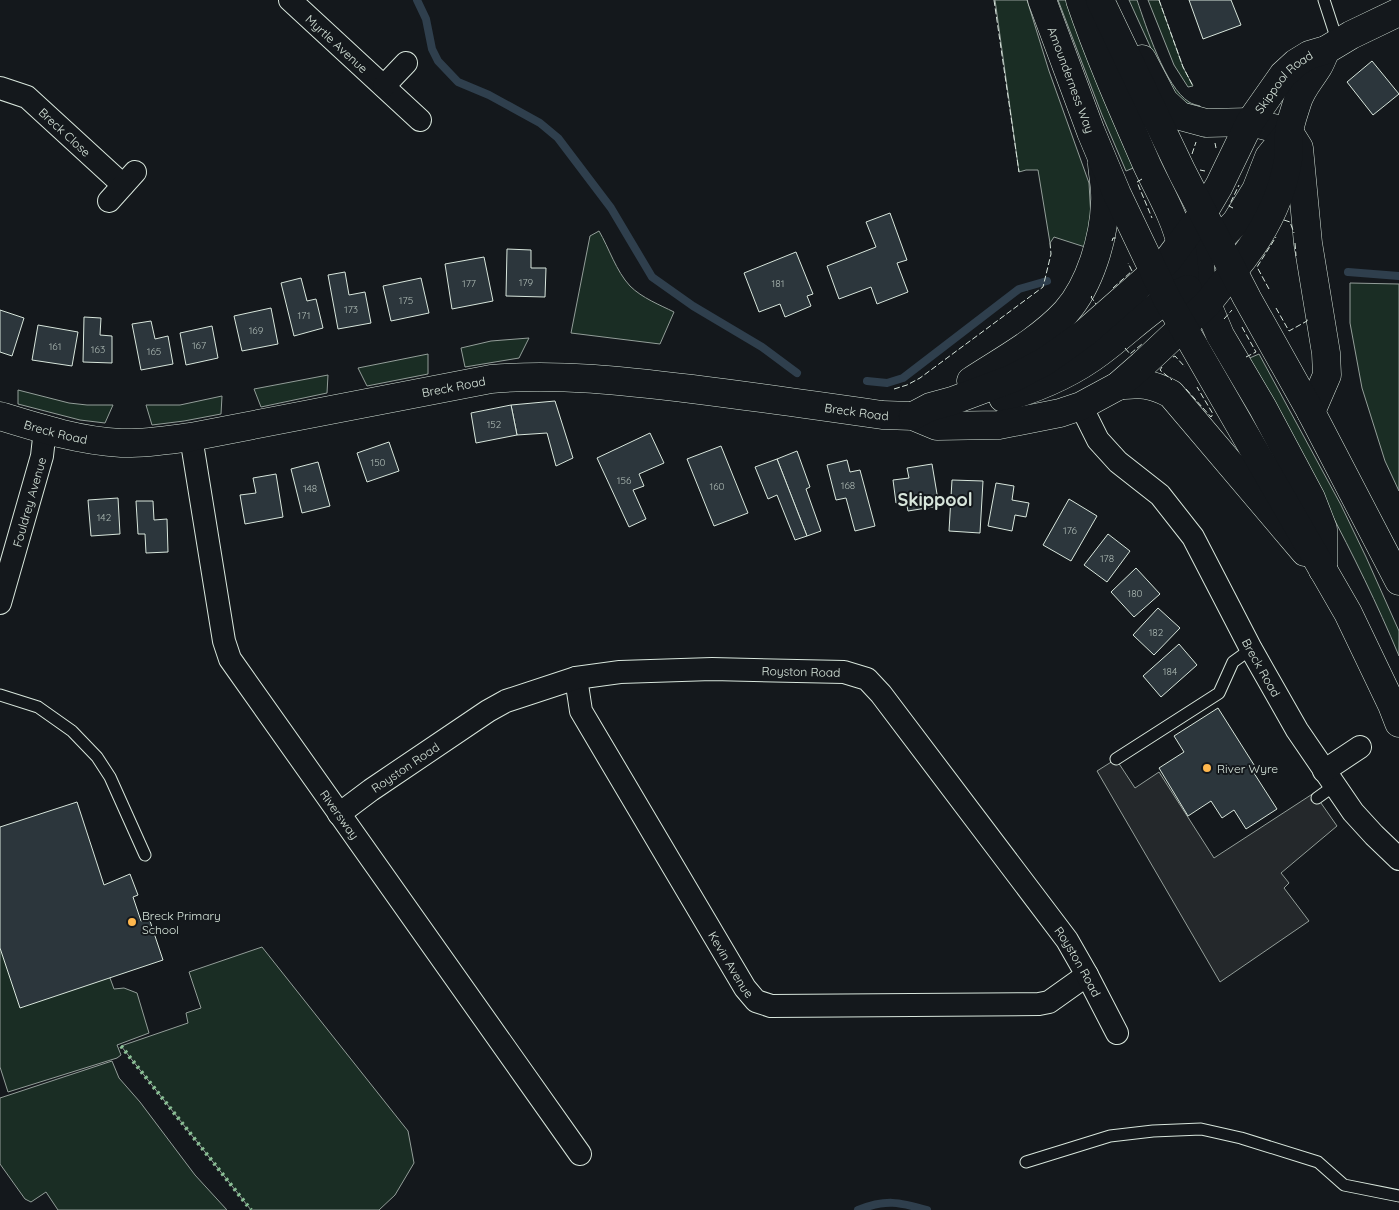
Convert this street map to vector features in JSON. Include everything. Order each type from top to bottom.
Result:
[{"type":"main road","name":"Amounderness Way","points":[[1042,0],[1102,159]]},
{"type":"main road","points":[[1080,0],[1094,40],[1153,178],[1176,225],[1178,254],[1203,289],[1247,298],[1311,412],[1399,581]]},
{"type":"main road","points":[[1103,5],[1203,213],[1178,254]]},
{"type":"main road","points":[[1103,5],[1130,36],[1164,101],[1180,116],[1206,124],[1250,122],[1289,132],[1299,148],[1308,243],[1326,353],[1327,375],[1311,412]]},
{"type":"main road","name":"Skippool Road","points":[[1203,213],[1219,186],[1250,122],[1278,82],[1296,63],[1399,12]]},
{"type":"main road","name":"Skippool Road","points":[[1289,132],[1297,102],[1306,83],[1332,46]]},
{"type":"main road","points":[[1066,361],[1086,332],[1178,254],[1236,222],[1256,190],[1269,158],[1289,132]]},
{"type":"main road","points":[[1066,361],[1102,351],[1203,289],[1250,251],[1269,220],[1283,188],[1288,158],[1289,132]]},
{"type":"main road","points":[[1102,159],[1178,254],[1203,289],[1220,335],[1263,408],[1311,498],[1323,529],[1323,570]]},
{"type":"main road","points":[[952,401],[971,380],[1026,346],[1066,312],[1083,287],[1094,262],[1106,202],[1102,159]]},
{"type":"main road","points":[[1118,386],[1183,328],[1203,289]]},
{"type":"main road","points":[[1066,312],[1066,361],[1081,406]]},
{"type":"main road","points":[[1183,328],[1348,613],[1399,723]]},
{"type":"main road","name":"Breck Road","points":[[913,416],[930,407],[952,401],[1011,379],[1044,362],[1066,361]]},
{"type":"main road","name":"Breck Road","points":[[0,416],[45,430],[86,439],[122,443],[156,442],[191,438],[482,381],[524,376],[596,378],[882,415],[913,416],[937,426],[999,425],[1060,413],[1081,406],[1118,386]]},
{"type":"main road","points":[[1118,386],[1139,383],[1158,386],[1171,394],[1298,545],[1323,570]]},
{"type":"street","name":"Myrtle Avenue","points":[[290,0],[420,120]]},
{"type":"street","points":[[384,86],[406,63]]},
{"type":"street","name":"Breck Close","points":[[0,88],[27,97],[122,186]]},
{"type":"street","name":"Breck Road","points":[[1081,406],[1098,440],[1118,462],[1160,495],[1193,537],[1250,649],[1326,784],[1399,859]]},
{"type":"street","name":"Fouldrey Avenue","points":[[0,603],[42,456],[45,430]]},
{"type":"street","name":"Riversway","points":[[191,438],[224,641],[230,660],[580,1154]]},
{"type":"street","name":"Royston Road","points":[[339,814],[370,790],[488,711],[506,701],[576,678],[620,672],[712,669],[844,672],[867,679],[881,694],[1061,932],[1088,975],[1116,1033]]},
{"type":"street","name":"Kevin Avenue","points":[[576,678],[581,711],[746,988],[756,1001],[771,1006],[1038,1004],[1049,1002],[1088,975]]},
{"type":"street","points":[[1326,784],[1360,746]]},
{"type":"lane","points":[[1324,0],[1332,46]]},
{"type":"lane","points":[[1116,759],[1219,693],[1233,662],[1250,649]]},
{"type":"lane","points":[[0,695],[38,707],[72,731],[97,757],[110,777],[145,855]]},
{"type":"lane","points":[[1026,1162],[1110,1136],[1201,1130],[1241,1138],[1318,1162],[1344,1185],[1399,1196]]},
{"type":"green space","points":[[995,0],[1027,0],[1049,71],[1089,183],[1091,218],[1085,247],[1054,237],[1050,243],[1038,170],[1019,172]]},
{"type":"green space","points":[[1058,0],[1070,0],[1138,166],[1126,171],[1102,115]]},
{"type":"green space","points":[[1129,0],[1137,0],[1157,55],[1172,83],[1180,94],[1190,103],[1200,106],[1200,109],[1178,99],[1154,55]]},
{"type":"green space","points":[[1148,0],[1159,0],[1183,67],[1193,86],[1188,87],[1174,65]]},
{"type":"green space","points":[[599,231],[617,266],[630,286],[646,298],[674,312],[660,344],[571,333],[590,236]]},
{"type":"green space","points":[[1350,283],[1399,284],[1399,491],[1385,461],[1362,388],[1350,323]]},
{"type":"green space","points":[[529,338],[519,358],[465,367],[461,348],[491,341]]},
{"type":"green space","points":[[428,354],[428,374],[367,386],[358,368]]},
{"type":"green space","points":[[1259,354],[1341,505],[1366,557],[1399,631],[1399,656],[1346,542],[1245,360]]},
{"type":"green space","points":[[328,375],[327,393],[261,407],[254,389]]},
{"type":"green space","points":[[18,390],[69,403],[113,405],[105,423],[80,420],[18,404]]},
{"type":"green space","points":[[222,396],[221,414],[152,425],[146,405],[180,405]]},
{"type":"green space","points":[[262,947],[408,1131],[414,1163],[395,1195],[379,1210],[251,1210],[121,1046],[188,1023],[186,1013],[201,1008],[189,972]]},
{"type":"green space","points":[[0,948],[110,978],[114,989],[124,988],[137,993],[149,1033],[117,1045],[121,1055],[117,1058],[8,1092],[0,1067]]},
{"type":"green space","points":[[112,1061],[119,1078],[140,1102],[195,1175],[227,1210],[58,1210],[46,1192],[31,1202],[25,1199],[0,1164],[0,1098]]},
{"type":"shaded area","points":[[1116,759],[1135,788],[1159,772],[1214,858],[1314,793],[1337,826],[1281,873],[1289,883],[1284,888],[1309,921],[1220,982],[1097,771]]},
{"type":"building","points":[[1189,0],[1231,0],[1241,25],[1203,39]]},
{"type":"building","points":[[1372,61],[1399,94],[1373,115],[1347,82]]},
{"type":"building","points":[[890,213],[907,260],[897,263],[908,292],[877,304],[871,287],[839,299],[827,266],[876,247],[866,222]]},
{"type":"building","points":[[507,249],[531,250],[531,268],[546,268],[545,297],[506,296]]},
{"type":"building","points":[[796,252],[813,294],[807,296],[811,306],[785,317],[780,304],[759,312],[744,273]]},
{"type":"building","points":[[484,257],[493,301],[452,309],[445,264]]},
{"type":"building","points":[[345,272],[349,295],[365,292],[371,323],[338,329],[328,275]]},
{"type":"building","points":[[301,278],[307,301],[316,299],[323,328],[294,336],[281,283]]},
{"type":"building","points":[[421,278],[429,313],[391,321],[383,286]]},
{"type":"building","points":[[271,308],[278,344],[242,351],[234,316]]},
{"type":"building","points":[[0,310],[24,318],[12,356],[0,352]]},
{"type":"building","points":[[84,317],[101,318],[100,335],[112,336],[112,363],[83,362]]},
{"type":"building","points":[[151,321],[155,339],[168,336],[173,364],[141,370],[132,324]]},
{"type":"building","points":[[38,325],[78,332],[72,366],[32,360]]},
{"type":"building","points":[[212,326],[218,358],[186,365],[180,333]]},
{"type":"building","points":[[555,401],[573,458],[556,466],[547,433],[517,435],[511,405]]},
{"type":"building","points":[[511,405],[517,435],[476,443],[471,413]]},
{"type":"building","points":[[650,433],[664,463],[639,474],[644,486],[633,490],[646,519],[629,527],[597,458]]},
{"type":"building","points":[[389,442],[399,471],[367,482],[357,453]]},
{"type":"building","points":[[721,446],[748,513],[714,526],[687,459]]},
{"type":"building","points":[[797,451],[810,487],[806,489],[821,531],[807,536],[777,459]]},
{"type":"building","points":[[777,459],[807,536],[795,540],[777,495],[768,499],[755,467]]},
{"type":"building","points":[[847,460],[850,472],[860,470],[875,526],[855,531],[846,498],[836,500],[827,465]]},
{"type":"building","points":[[318,462],[330,506],[302,513],[291,469]]},
{"type":"building","points":[[932,464],[939,506],[908,511],[906,501],[896,503],[893,480],[909,478],[907,468]]},
{"type":"building","points":[[276,474],[283,517],[245,524],[240,495],[256,493],[253,478]]},
{"type":"building","points":[[952,480],[983,481],[980,533],[949,531]]},
{"type":"building","points":[[996,483],[1014,486],[1012,500],[1029,503],[1026,517],[1015,515],[1012,531],[988,526]]},
{"type":"building","points":[[118,498],[120,534],[91,536],[88,500]]},
{"type":"building","points":[[1069,499],[1097,516],[1071,561],[1043,545]]},
{"type":"building","points":[[136,501],[153,501],[154,520],[167,519],[168,552],[146,553],[145,534],[138,534]]},
{"type":"building","points":[[1108,534],[1130,551],[1107,582],[1084,565]]},
{"type":"building","points":[[1136,568],[1160,594],[1134,617],[1111,592]]},
{"type":"building","points":[[1158,608],[1180,628],[1154,655],[1133,635]]},
{"type":"building","points":[[1179,644],[1197,665],[1161,697],[1143,676]]},
{"type":"building","name":"River Wyre","points":[[1218,708],[1256,768],[1252,770],[1277,809],[1246,829],[1234,810],[1222,818],[1211,801],[1188,816],[1159,768],[1184,752],[1174,736]]},
{"type":"building","points":[[77,802],[104,885],[130,874],[138,895],[133,897],[141,921],[149,918],[163,960],[20,1008],[0,948],[0,827]]},
{"type":"waterway","points":[[417,0],[426,19],[432,49],[438,61],[458,82],[489,95],[540,123],[558,138],[611,208],[652,277],[693,306],[762,347],[797,373]]},
{"type":"waterway","points":[[1348,272],[1399,276]]},
{"type":"waterway","points":[[867,381],[887,383],[903,378],[1019,289],[1047,281]]},
{"type":"waterway","points":[[858,1210],[885,1203],[908,1205],[927,1210]]},
{"type":"hedge","points":[[121,1046],[251,1210]]},
{"type":"fence","points":[[994,0],[1019,172]]},
{"type":"fence","points":[[1159,0],[1183,67],[1193,86]]},
{"type":"fence","points":[[1192,154],[1196,142]]},
{"type":"fence","points":[[1215,143],[1216,148]]},
{"type":"fence","points":[[1200,170],[1205,171]]},
{"type":"fence","points":[[1142,179],[1137,182],[1152,218]]},
{"type":"fence","points":[[1233,208],[1229,206],[1239,185]]},
{"type":"fence","points":[[1284,220],[1290,222],[1294,233]]},
{"type":"fence","points":[[1269,289],[1257,267],[1276,237]]},
{"type":"fence","points":[[1112,241],[1113,238],[1117,238]]},
{"type":"fence","points":[[894,389],[920,378],[1043,287],[1051,254],[1050,243]]},
{"type":"fence","points":[[1295,243],[1296,256]]},
{"type":"fence","points":[[1113,288],[1132,271],[1128,263]]},
{"type":"fence","points":[[1092,296],[1096,304]]},
{"type":"fence","points":[[1276,308],[1289,331],[1307,321],[1307,318]]},
{"type":"fence","points":[[1224,319],[1232,310]]},
{"type":"fence","points":[[1242,327],[1256,352],[1246,357]]},
{"type":"fence","points":[[1125,348],[1130,354],[1142,344]]},
{"type":"fence","points":[[1173,357],[1175,356],[1185,367]]},
{"type":"fence","points":[[1162,367],[1160,370],[1172,380]]},
{"type":"fence","points":[[1186,389],[1211,417],[1213,414],[1197,387]]},
{"type":"place","name":"River Wyre","points":[[1207,768]]},
{"type":"place","name":"Breck Primary School","points":[[132,922]]},
{"type":"district","name":"Skippool","points":[[935,499]]}]
